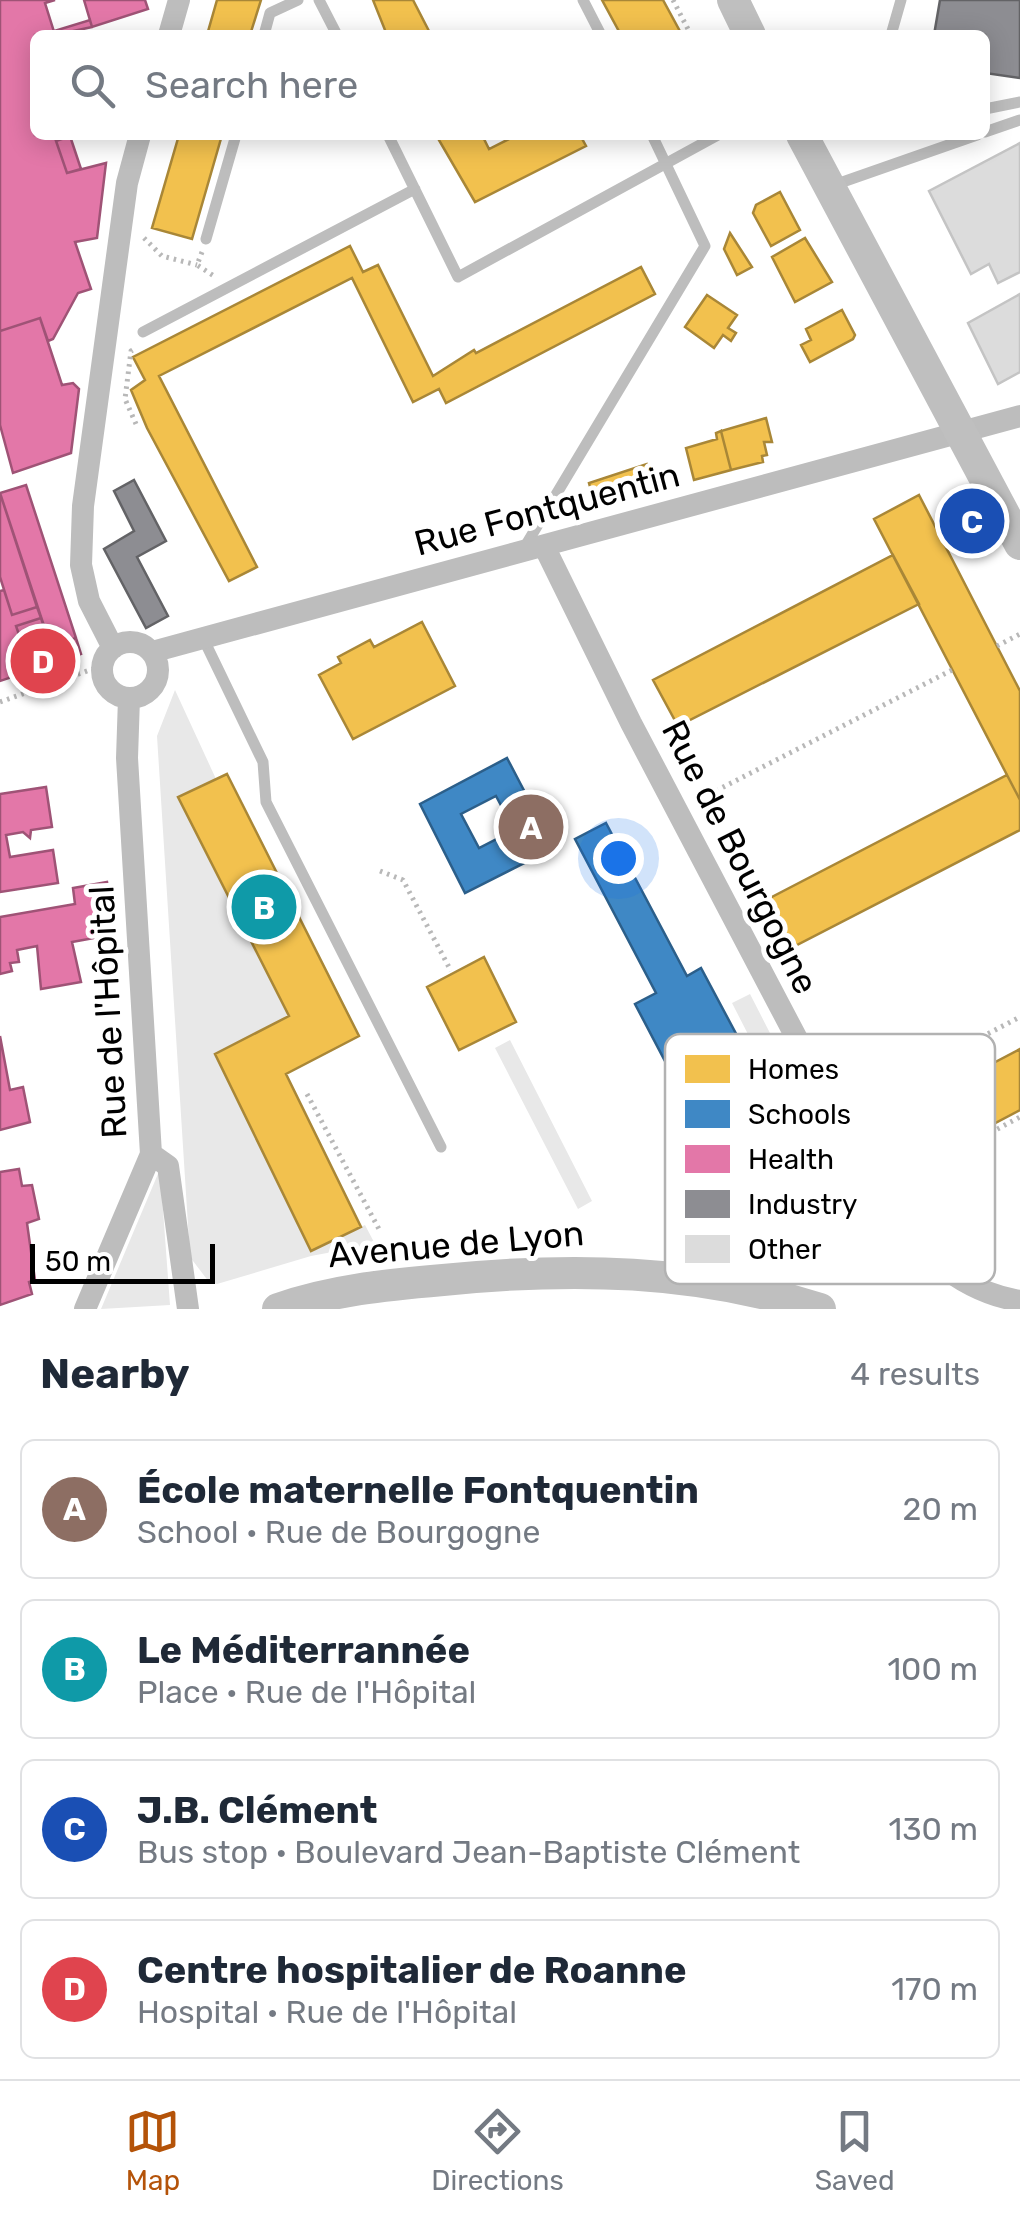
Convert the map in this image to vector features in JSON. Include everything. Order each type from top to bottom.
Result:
[{"type":"main road","points":[[733,0],[748,30]]},
{"type":"main road","points":[[805,140],[1020,544]]},
{"type":"main road","name":"Avenue de Lyon","points":[[278,1309],[332,1292],[524,1272],[600,1271],[665,1277]]},
{"type":"main road","name":"Avenue de Lyon","points":[[736,1284],[820,1309]]},
{"type":"street","points":[[170,30],[179,0]]},
{"type":"street","points":[[108,657],[138,642],[152,652],[157,678],[146,692],[129,698],[112,691],[108,657],[88,601],[81,566],[83,506],[127,182],[139,140]]},
{"type":"street","name":"Rue Fontquentin","points":[[152,652],[1020,416]]},
{"type":"street","name":"Rue de Bourgogne","points":[[533,549],[680,808],[795,1034]]},
{"type":"street","name":"Rue de l'Hôpital","points":[[85,1309],[151,1154],[127,758],[129,698]]},
{"type":"street","points":[[151,1154],[168,1166],[188,1309]]},
{"type":"street","name":"Rue de Bourgogne","points":[[972,1284],[1002,1298],[1020,1300]]},
{"type":"lane","points":[[265,30],[270,13],[298,0]]},
{"type":"lane","points":[[319,0],[334,30]]},
{"type":"lane","points":[[583,0],[598,30]]},
{"type":"lane","points":[[892,30],[901,0]]},
{"type":"lane","points":[[990,108],[1020,102]]},
{"type":"lane","points":[[990,130],[1020,120]]},
{"type":"lane","points":[[206,239],[235,140]]},
{"type":"lane","points":[[391,140],[458,277],[709,140]]},
{"type":"lane","points":[[533,549],[705,246],[654,140]]},
{"type":"lane","points":[[830,187],[963,140]]},
{"type":"lane","points":[[143,332],[415,188]]},
{"type":"lane","points":[[203,638],[263,762],[266,802],[441,1147]]},
{"type":"path","points":[[673,0],[688,30]]},
{"type":"path","points":[[143,233],[162,256],[198,265],[230,286]]},
{"type":"path","points":[[198,265],[206,239]]},
{"type":"path","points":[[136,424],[125,399],[131,351],[138,347]]},
{"type":"path","points":[[997,646],[1020,634]]},
{"type":"path","points":[[0,702],[108,657]]},
{"type":"path","points":[[680,808],[952,670]]},
{"type":"path","points":[[380,872],[403,880],[451,971]]},
{"type":"path","points":[[992,1034],[1020,1017]]},
{"type":"path","points":[[307,1094],[380,1231]]},
{"type":"path","points":[[995,1130],[1020,1117]]},
{"type":"shaded area","points":[[175,690],[216,779],[178,798],[289,1016],[216,1054],[312,1250],[365,1225],[375,1244],[311,1256],[217,1284],[209,1282],[190,1257],[157,736]]},
{"type":"shaded area","points":[[750,994],[770,1034],[748,1034],[732,1003]]},
{"type":"shaded area","points":[[510,1040],[592,1201],[578,1209],[495,1048]]},
{"type":"shaded area","points":[[160,1169],[170,1305],[101,1309]]},
{"type":"building: Homes","points":[[217,0],[261,0],[252,30],[208,30]]},
{"type":"building: Homes","points":[[373,0],[413,0],[428,30],[385,30]]},
{"type":"building: Homes","points":[[602,0],[663,0],[679,30],[618,30]]},
{"type":"building: Homes","points":[[178,140],[221,140],[192,239],[152,228]]},
{"type":"building: Homes","points":[[439,140],[484,140],[489,149],[507,140],[583,140],[586,146],[475,202]]},
{"type":"building: Homes","points":[[780,192],[800,230],[771,246],[753,213],[756,205]]},
{"type":"building: Homes","points":[[730,233],[752,267],[737,275],[724,249]]},
{"type":"building: Homes","points":[[805,238],[832,282],[795,302],[772,257]]},
{"type":"building: Homes","points":[[350,246],[363,272],[378,265],[433,376],[474,350],[476,353],[641,267],[655,294],[446,403],[439,389],[413,402],[352,278],[159,376],[257,567],[229,581],[147,428],[131,390],[145,380],[133,357]]},
{"type":"building: Homes","points":[[707,295],[737,315],[728,328],[736,333],[731,341],[723,335],[714,348],[685,327]]},
{"type":"building: Homes","points":[[842,310],[855,335],[853,339],[810,362],[801,345],[811,340],[806,329]]},
{"type":"building: Homes","points":[[766,418],[772,442],[764,442],[767,455],[762,456],[763,462],[731,470],[721,431]]},
{"type":"building: Homes","points":[[721,431],[731,470],[694,480],[686,448],[717,439],[716,433]]},
{"type":"building: Homes","points":[[647,464],[655,476],[650,478],[653,490],[595,505],[589,483]]},
{"type":"building: Homes","points":[[919,495],[1020,691],[1020,800],[874,519]]},
{"type":"building: Homes","points":[[893,555],[919,604],[678,726],[653,680]]},
{"type":"building: Homes","points":[[422,622],[455,686],[353,739],[319,675],[341,663],[338,657],[370,640],[374,647]]},
{"type":"building: Homes","points":[[227,774],[359,1036],[286,1074],[361,1227],[311,1251],[215,1054],[289,1016],[178,797]]},
{"type":"building: Homes","points":[[1007,775],[1020,800],[1020,830],[793,947],[768,899]]},
{"type":"building: Homes","points":[[484,957],[516,1022],[459,1050],[427,987]]},
{"type":"building: Homes","points":[[1020,1049],[1020,1110],[995,1123],[995,1062]]},
{"type":"building: Schools","points":[[507,758],[554,848],[465,893],[420,804]],"holes":[[[496,796],[514,830],[479,848],[461,814]]]},
{"type":"building: Schools","points":[[606,823],[687,976],[701,968],[736,1034],[665,1034],[665,1061],[635,1004],[656,993],[575,839]]},
{"type":"building: Health","points":[[0,0],[55,0],[45,3],[53,30],[30,30],[30,140],[56,140],[67,173],[106,163],[97,238],[75,242],[91,289],[78,293],[53,339],[48,341],[40,318],[0,331]]},
{"type":"building: Health","points":[[84,0],[145,0],[148,9],[92,27]]},
{"type":"building: Health","points":[[90,20],[92,27],[78,30],[57,30]]},
{"type":"building: Health","points":[[71,140],[81,169],[67,173],[56,141]]},
{"type":"building: Health","points":[[40,318],[62,385],[73,383],[79,389],[71,453],[13,473],[0,425],[0,331]]},
{"type":"building: Health","points":[[26,485],[76,638],[51,647],[0,493]]},
{"type":"building: Health","points":[[0,493],[37,607],[12,615],[0,577]]},
{"type":"building: Health","points":[[4,590],[12,615],[37,607],[41,618],[16,626],[26,655],[76,638],[81,654],[0,681],[0,591]]},
{"type":"building: Health","points":[[41,618],[51,647],[26,655],[16,626]]},
{"type":"building: Health","points":[[46,787],[52,827],[31,830],[30,838],[23,832],[6,835],[10,857],[53,850],[58,883],[0,892],[0,794]]},
{"type":"building: Health","points":[[107,882],[116,934],[72,942],[81,982],[41,989],[37,946],[17,950],[19,962],[10,963],[12,971],[0,974],[0,917],[75,904],[73,888]]},
{"type":"building: Health","points":[[0,1036],[10,1090],[23,1087],[30,1122],[0,1130]]},
{"type":"building: Health","points":[[19,1169],[22,1186],[32,1185],[39,1219],[27,1223],[35,1280],[29,1282],[32,1294],[0,1305],[0,1172]]},
{"type":"building: Industry","points":[[940,0],[1020,0],[1020,78],[990,74],[990,30],[935,30]]},
{"type":"building: Industry","points":[[134,480],[166,541],[137,557],[168,616],[146,628],[104,549],[134,531],[114,491]]},
{"type":"building: Other","points":[[1020,143],[1020,272],[998,283],[989,264],[971,274],[929,191]]},
{"type":"building: Other","points":[[1020,294],[1020,372],[998,384],[968,323]]},
{"type":"place","name":"J.B. Clément","points":[[972,521]]},
{"type":"place","name":"Centre hospitalier de Roanne","points":[[43,661]]},
{"type":"place","name":"École maternelle Fontquentin","points":[[531,827]]},
{"type":"place","name":"Le Méditerrannée","points":[[264,907]]}]
